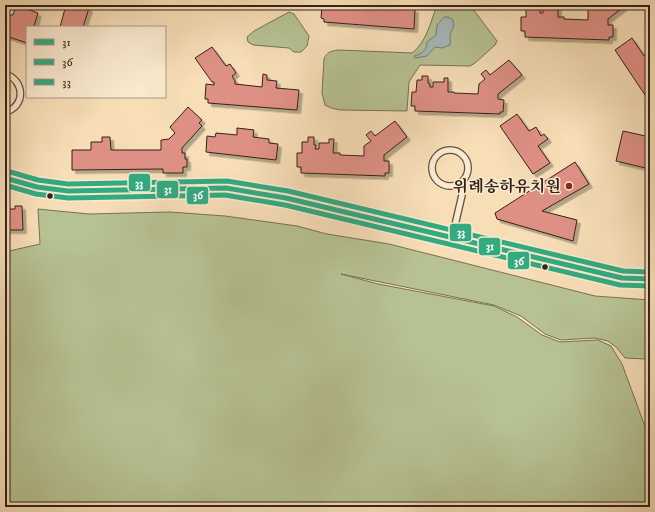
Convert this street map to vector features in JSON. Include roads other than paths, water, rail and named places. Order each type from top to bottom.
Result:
[{"type":"street","points":[[5,178],[37,187],[68,190],[226,188],[286,198],[452,239],[622,278],[650,279]]},
{"type":"lane","points":[[5,74],[17,81],[21,92],[17,104],[5,112]]},
{"type":"lane","points":[[450,150],[461,154],[465,158],[469,169],[465,180],[461,183],[449,187],[438,182],[432,170],[432,164],[435,158],[450,150]]},
{"type":"lane","points":[[452,239],[462,196],[461,183]]},
{"type":"place","name":"위례송하유치원","points":[[569,186]]}]
